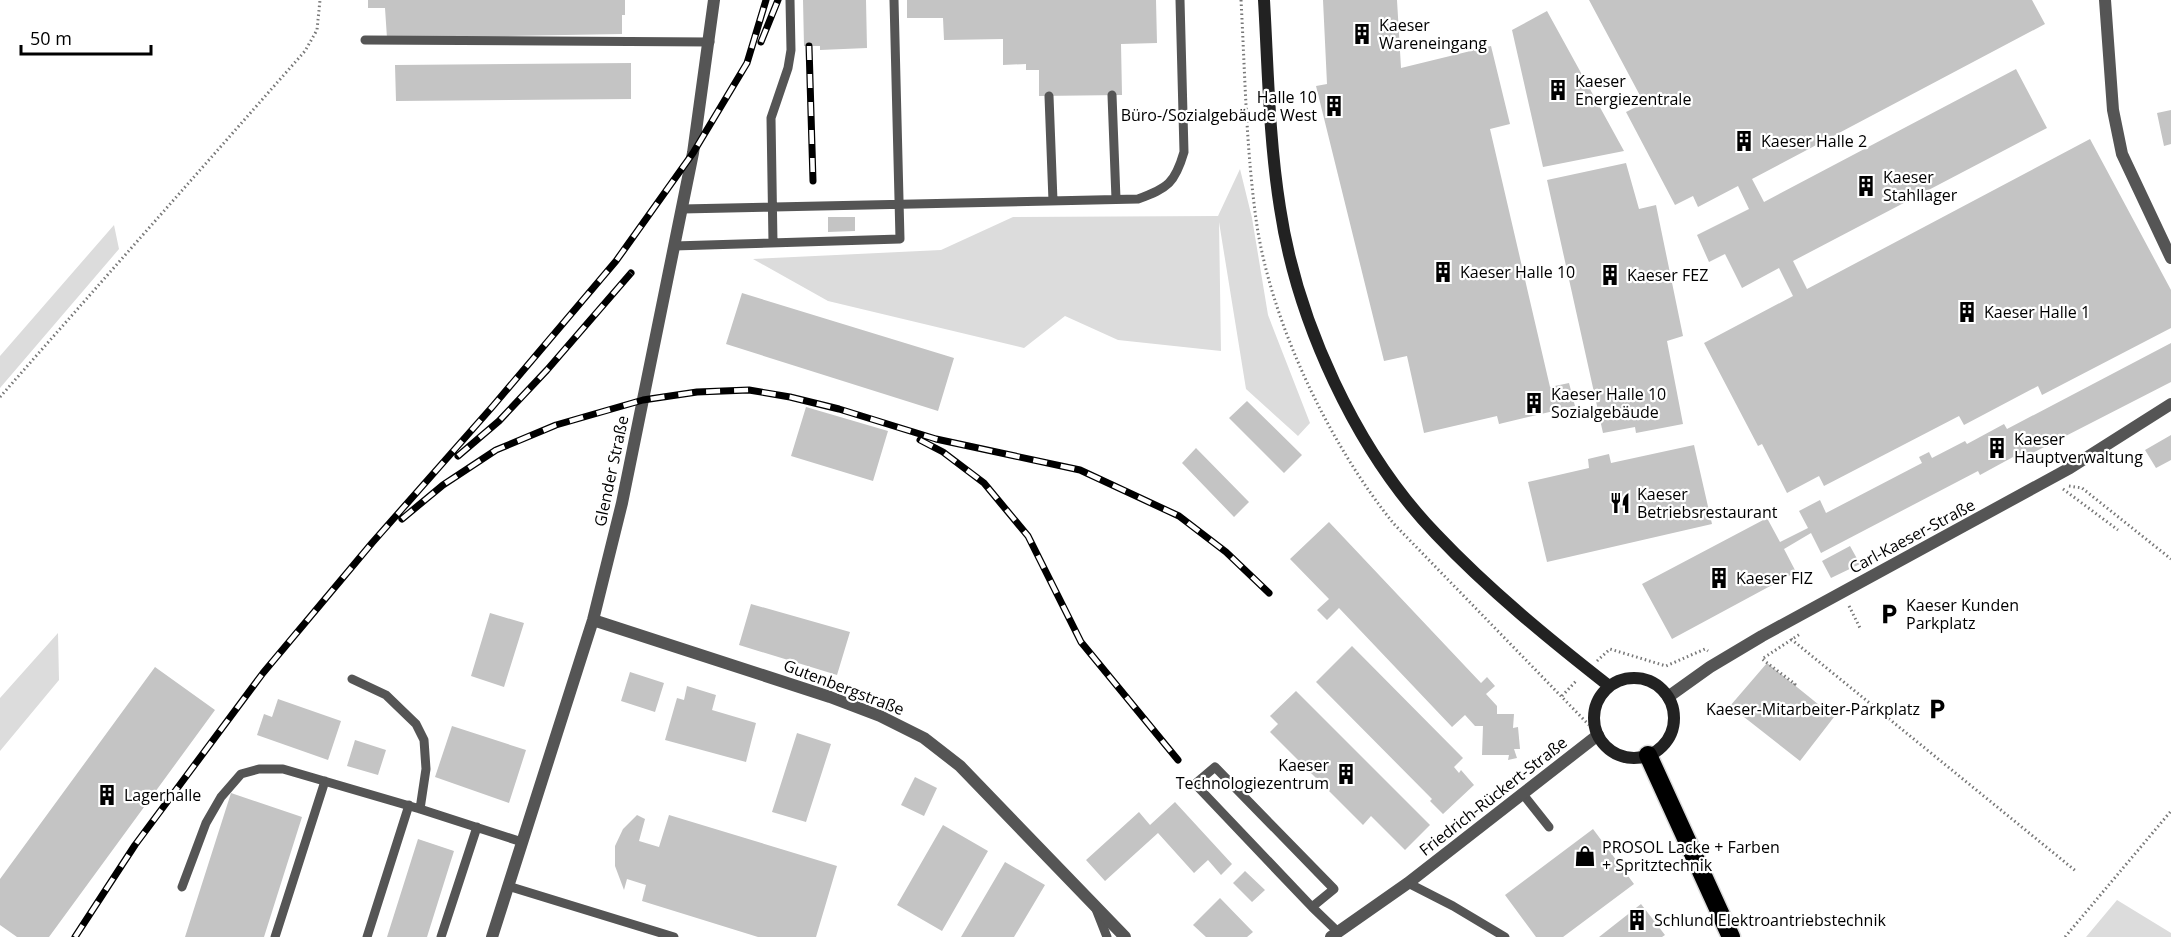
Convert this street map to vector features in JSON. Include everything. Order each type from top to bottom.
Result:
[{"type":"highway","points":[[1648,755],[1731,937]]},
{"type":"main road","points":[[1264,0],[1272,144],[1286,241],[1319,348],[1340,392],[1373,452],[1408,502],[1435,533],[1494,592],[1610,686]]},
{"type":"main road","points":[[1640,678],[1660,686],[1668,697],[1673,707],[1673,729],[1664,744],[1648,755],[1638,758],[1622,756],[1604,744],[1598,735],[1594,723],[1596,705],[1610,686],[1618,681],[1640,678]]},
{"type":"street","name":"Glender Straße","points":[[492,937],[593,620],[622,503],[682,209],[710,42],[714,0]]},
{"type":"street","points":[[2105,0],[2113,110],[2122,154],[2171,258]]},
{"type":"street","name":"Carl-Kaeser-Straße","points":[[1668,697],[1723,659],[2070,468],[2171,405]]},
{"type":"street","name":"Gutenbergstraße","points":[[593,620],[830,697],[880,716],[924,738],[960,766],[1125,937]]},
{"type":"street","name":"Friedrich-Rückert-Straße","points":[[1335,934],[1408,883],[1598,735]]},
{"type":"lane","points":[[773,243],[771,118],[788,68],[791,50],[790,0]]},
{"type":"lane","points":[[674,246],[900,239],[894,0]]},
{"type":"lane","points":[[682,209],[1116,200],[1138,199],[1161,191],[1178,174],[1184,152],[1180,0]]},
{"type":"lane","points":[[365,40],[710,42]]},
{"type":"lane","points":[[1112,95],[1116,200]]},
{"type":"lane","points":[[1048,96],[1053,201]]},
{"type":"lane","points":[[352,679],[386,695],[417,724],[424,740],[426,769],[420,809]]},
{"type":"lane","points":[[1312,907],[1334,889],[1215,767],[1196,784],[1335,934]]},
{"type":"lane","points":[[182,887],[206,823],[220,797],[241,774],[259,769],[283,769],[522,842]]},
{"type":"lane","points":[[275,937],[325,781]]},
{"type":"lane","points":[[1522,793],[1549,826]]},
{"type":"lane","points":[[367,937],[409,806]]},
{"type":"lane","points":[[441,937],[477,827]]},
{"type":"lane","points":[[1408,883],[1505,937]]},
{"type":"lane","points":[[508,886],[674,937]]},
{"type":"lane","name":"Gutenbergstraße","points":[[1094,904],[1107,937]]},
{"type":"path","points":[[0,398],[305,51],[316,30],[320,0]]},
{"type":"path","points":[[2054,494],[2070,486],[2082,488],[2171,559]]},
{"type":"path","points":[[2064,488],[2118,530]]},
{"type":"path","points":[[1842,592],[1861,630]]},
{"type":"path","points":[[1794,685],[1762,659],[1801,633]]},
{"type":"path","points":[[1791,639],[2078,872]]},
{"type":"path","points":[[1562,696],[1610,649],[1666,666],[1705,649],[1723,659]]},
{"type":"path","points":[[2064,937],[2171,811]]},
{"type":"shaded area","points":[[1240,169],[1252,218],[1268,315],[1310,423],[1298,436],[1246,389],[1219,222],[1221,351],[1118,340],[1065,316],[1024,348],[828,301],[753,259],[941,250],[1013,217],[1218,216]]},
{"type":"shaded area","points":[[114,225],[119,249],[0,388],[0,356]]},
{"type":"shaded area","points":[[58,633],[59,680],[0,751],[0,698]]},
{"type":"shaded area","points":[[2117,900],[2171,933],[2171,937],[2086,937]]},
{"type":"building","points":[[368,0],[625,0],[625,15],[622,15],[622,34],[387,38],[385,8],[368,8]]},
{"type":"building","points":[[803,0],[866,0],[867,48],[820,50],[820,46],[804,46]]},
{"type":"building","points":[[907,0],[1156,0],[1157,43],[1121,44],[1122,95],[1039,96],[1039,70],[1026,70],[1026,64],[1003,65],[1003,39],[944,40],[943,18],[907,18]]},
{"type":"building","name":"Kaeser Halle 10","points":[[1323,0],[1397,0],[1401,68],[1491,46],[1510,124],[1490,129],[1550,387],[1569,383],[1575,406],[1499,424],[1497,416],[1424,433],[1407,356],[1384,361],[1316,86],[1327,84]]},
{"type":"building","points":[[1589,0],[2032,0],[2045,24],[1752,179],[1764,202],[2016,69],[2047,128],[1793,261],[1807,289],[2090,139],[2171,290],[2171,328],[2042,395],[2038,386],[1964,425],[1959,416],[1824,486],[1819,476],[1787,493],[1762,444],[1758,446],[1704,343],[1793,296],[1779,268],[1742,288],[1725,254],[1709,262],[1697,235],[1749,209],[1738,186],[1698,207],[1693,196],[1675,205],[1626,112],[1644,103]]},
{"type":"building","name":"Kaeser Energiezentrale","points":[[1547,11],[1624,151],[1543,167],[1512,30]]},
{"type":"building","points":[[631,63],[631,99],[396,101],[395,65]]},
{"type":"building","points":[[2171,110],[2171,144],[2164,146],[2157,113]]},
{"type":"building","name":"Kaeser FEZ","points":[[1626,163],[1639,209],[1656,205],[1683,336],[1667,341],[1683,424],[1636,433],[1635,427],[1603,433],[1547,180]]},
{"type":"building","points":[[828,217],[855,217],[855,231],[828,232]]},
{"type":"building","points":[[742,293],[954,358],[938,411],[726,344]]},
{"type":"building","name":"Kaeser Hauptverwaltung","points":[[2171,343],[2171,382],[2015,462],[2013,457],[1980,475],[1978,471],[1821,553],[1811,533],[1784,549],[1796,572],[1672,639],[1642,584],[1767,518],[1780,542],[1808,528],[1799,511],[1820,500],[1826,513],[1922,463],[1919,457],[1929,452],[1932,458],[1965,441],[1967,444],[2004,424],[2007,429]]},
{"type":"building","points":[[1247,401],[1302,455],[1284,473],[1229,418]]},
{"type":"building","points":[[806,407],[888,431],[873,481],[791,456]]},
{"type":"building","points":[[2171,435],[2171,460],[2156,468],[2145,450]]},
{"type":"building","name":"Kaeser Betriebsrestaurant","points":[[1694,445],[1712,524],[1547,562],[1528,482],[1589,468],[1588,459],[1609,454],[1611,463]]},
{"type":"building","points":[[1196,448],[1249,502],[1234,517],[1182,463]]},
{"type":"building","points":[[1329,522],[1481,683],[1487,677],[1495,686],[1486,694],[1497,706],[1497,714],[1514,714],[1513,728],[1518,727],[1520,749],[1514,749],[1517,758],[1508,760],[1509,755],[1482,755],[1483,726],[1475,726],[1465,715],[1452,727],[1339,608],[1327,620],[1317,610],[1329,599],[1290,559]]},
{"type":"building","points":[[1850,546],[1860,564],[1831,578],[1822,561]]},
{"type":"building","points":[[751,604],[850,632],[837,675],[739,645]]},
{"type":"building","points":[[490,613],[524,623],[504,687],[471,676]]},
{"type":"building","points":[[1352,646],[1463,758],[1454,767],[1459,773],[1461,770],[1474,785],[1443,814],[1430,801],[1432,799],[1316,682]]},
{"type":"building","points":[[1767,663],[1834,717],[1800,761],[1730,706]]},
{"type":"building","name":"Lagerhalle","points":[[155,667],[215,710],[49,937],[17,937],[0,925],[0,879]]},
{"type":"building","points":[[630,672],[664,683],[655,712],[621,701]]},
{"type":"building","points":[[687,686],[716,695],[712,710],[756,723],[746,762],[665,740],[677,698],[684,700]]},
{"type":"building","name":"Kaeser Technologiezentrum","points":[[1296,691],[1430,825],[1405,850],[1371,816],[1363,825],[1270,732],[1278,724],[1270,716]]},
{"type":"building","points":[[278,699],[341,721],[328,760],[257,735],[264,714],[272,717]]},
{"type":"building","points":[[452,726],[526,750],[509,803],[435,777]]},
{"type":"building","points":[[797,733],[831,744],[806,822],[772,812]]},
{"type":"building","points":[[355,740],[386,750],[378,775],[347,766]]},
{"type":"building","points":[[915,777],[937,788],[924,816],[901,805]]},
{"type":"building","points":[[231,793],[302,817],[264,937],[185,937]]},
{"type":"building","points":[[1175,802],[1232,864],[1221,875],[1208,860],[1194,873],[1158,833],[1105,881],[1086,860],[1139,812],[1150,825]]},
{"type":"building","points":[[637,815],[645,819],[639,841],[659,847],[669,815],[837,866],[816,937],[758,937],[642,901],[646,885],[627,879],[624,890],[615,866],[615,846],[623,829]]},
{"type":"building","points":[[943,825],[988,851],[942,931],[897,905]]},
{"type":"building","name":"PROSOL Lacke + Farben + Spritztechnik","points":[[1593,829],[1634,884],[1563,937],[1536,937],[1505,895]]},
{"type":"building","points":[[418,839],[454,851],[427,937],[387,937]]},
{"type":"building","points":[[1005,862],[1045,885],[1014,937],[961,937]]},
{"type":"building","points":[[1245,871],[1265,890],[1252,902],[1233,883]]},
{"type":"building","points":[[1220,898],[1253,932],[1247,937],[1206,937],[1193,925]]},
{"type":"building","name":"Schlund Elektroantriebstechnik","points":[[1641,904],[1665,935],[1662,937],[1599,937]]},
{"type":"railway","points":[[75,937],[135,845],[263,673],[372,543],[493,406],[616,261],[693,153],[747,63],[766,0]]},
{"type":"railway","points":[[761,42],[778,0]]},
{"type":"railway","points":[[809,46],[813,181]]},
{"type":"railway","points":[[458,456],[499,421],[547,370],[631,273]]},
{"type":"railway","points":[[402,519],[443,485],[496,450],[556,425],[643,400],[697,392],[749,390],[839,409],[936,439],[1080,470],[1179,516],[1226,552],[1269,593]]},
{"type":"railway","points":[[920,440],[943,452],[984,483],[1028,536],[1081,642],[1178,760]]},
{"type":"place","name":"Kaeser Wareneingang","points":[[1362,34]]},
{"type":"place","name":"Kaeser Energiezentrale","points":[[1558,90]]},
{"type":"place","name":"Halle 10 Büro-/Sozialgebäude West","points":[[1334,106]]},
{"type":"place","name":"Kaeser Halle 2","points":[[1744,141]]},
{"type":"place","name":"Kaeser Stahllager","points":[[1866,186]]},
{"type":"place","name":"Kaeser Halle 10","points":[[1443,272]]},
{"type":"place","name":"Kaeser FEZ","points":[[1610,275]]},
{"type":"place","name":"Kaeser Halle 1","points":[[1967,312]]},
{"type":"place","name":"Kaeser Halle 10 Sozialgebäude","points":[[1534,403]]},
{"type":"place","name":"Kaeser Hauptverwaltung","points":[[1997,448]]},
{"type":"place","name":"Kaeser Betriebsrestaurant","points":[[1620,503]]},
{"type":"place","name":"Kaeser FIZ","points":[[1719,578]]},
{"type":"place","name":"Kaeser Kunden Parkplatz","points":[[1889,614]]},
{"type":"place","name":"Kaeser-Mitarbeiter-Parkplatz","points":[[1937,709]]},
{"type":"place","name":"Kaeser Technologiezentrum","points":[[1346,774]]},
{"type":"place","name":"Lagerhalle","points":[[107,795]]},
{"type":"place","name":"PROSOL Lacke + Farben + Spritztechnik","points":[[1585,856]]},
{"type":"place","name":"Schlund Elektroantriebstechnik","points":[[1637,920]]}]
